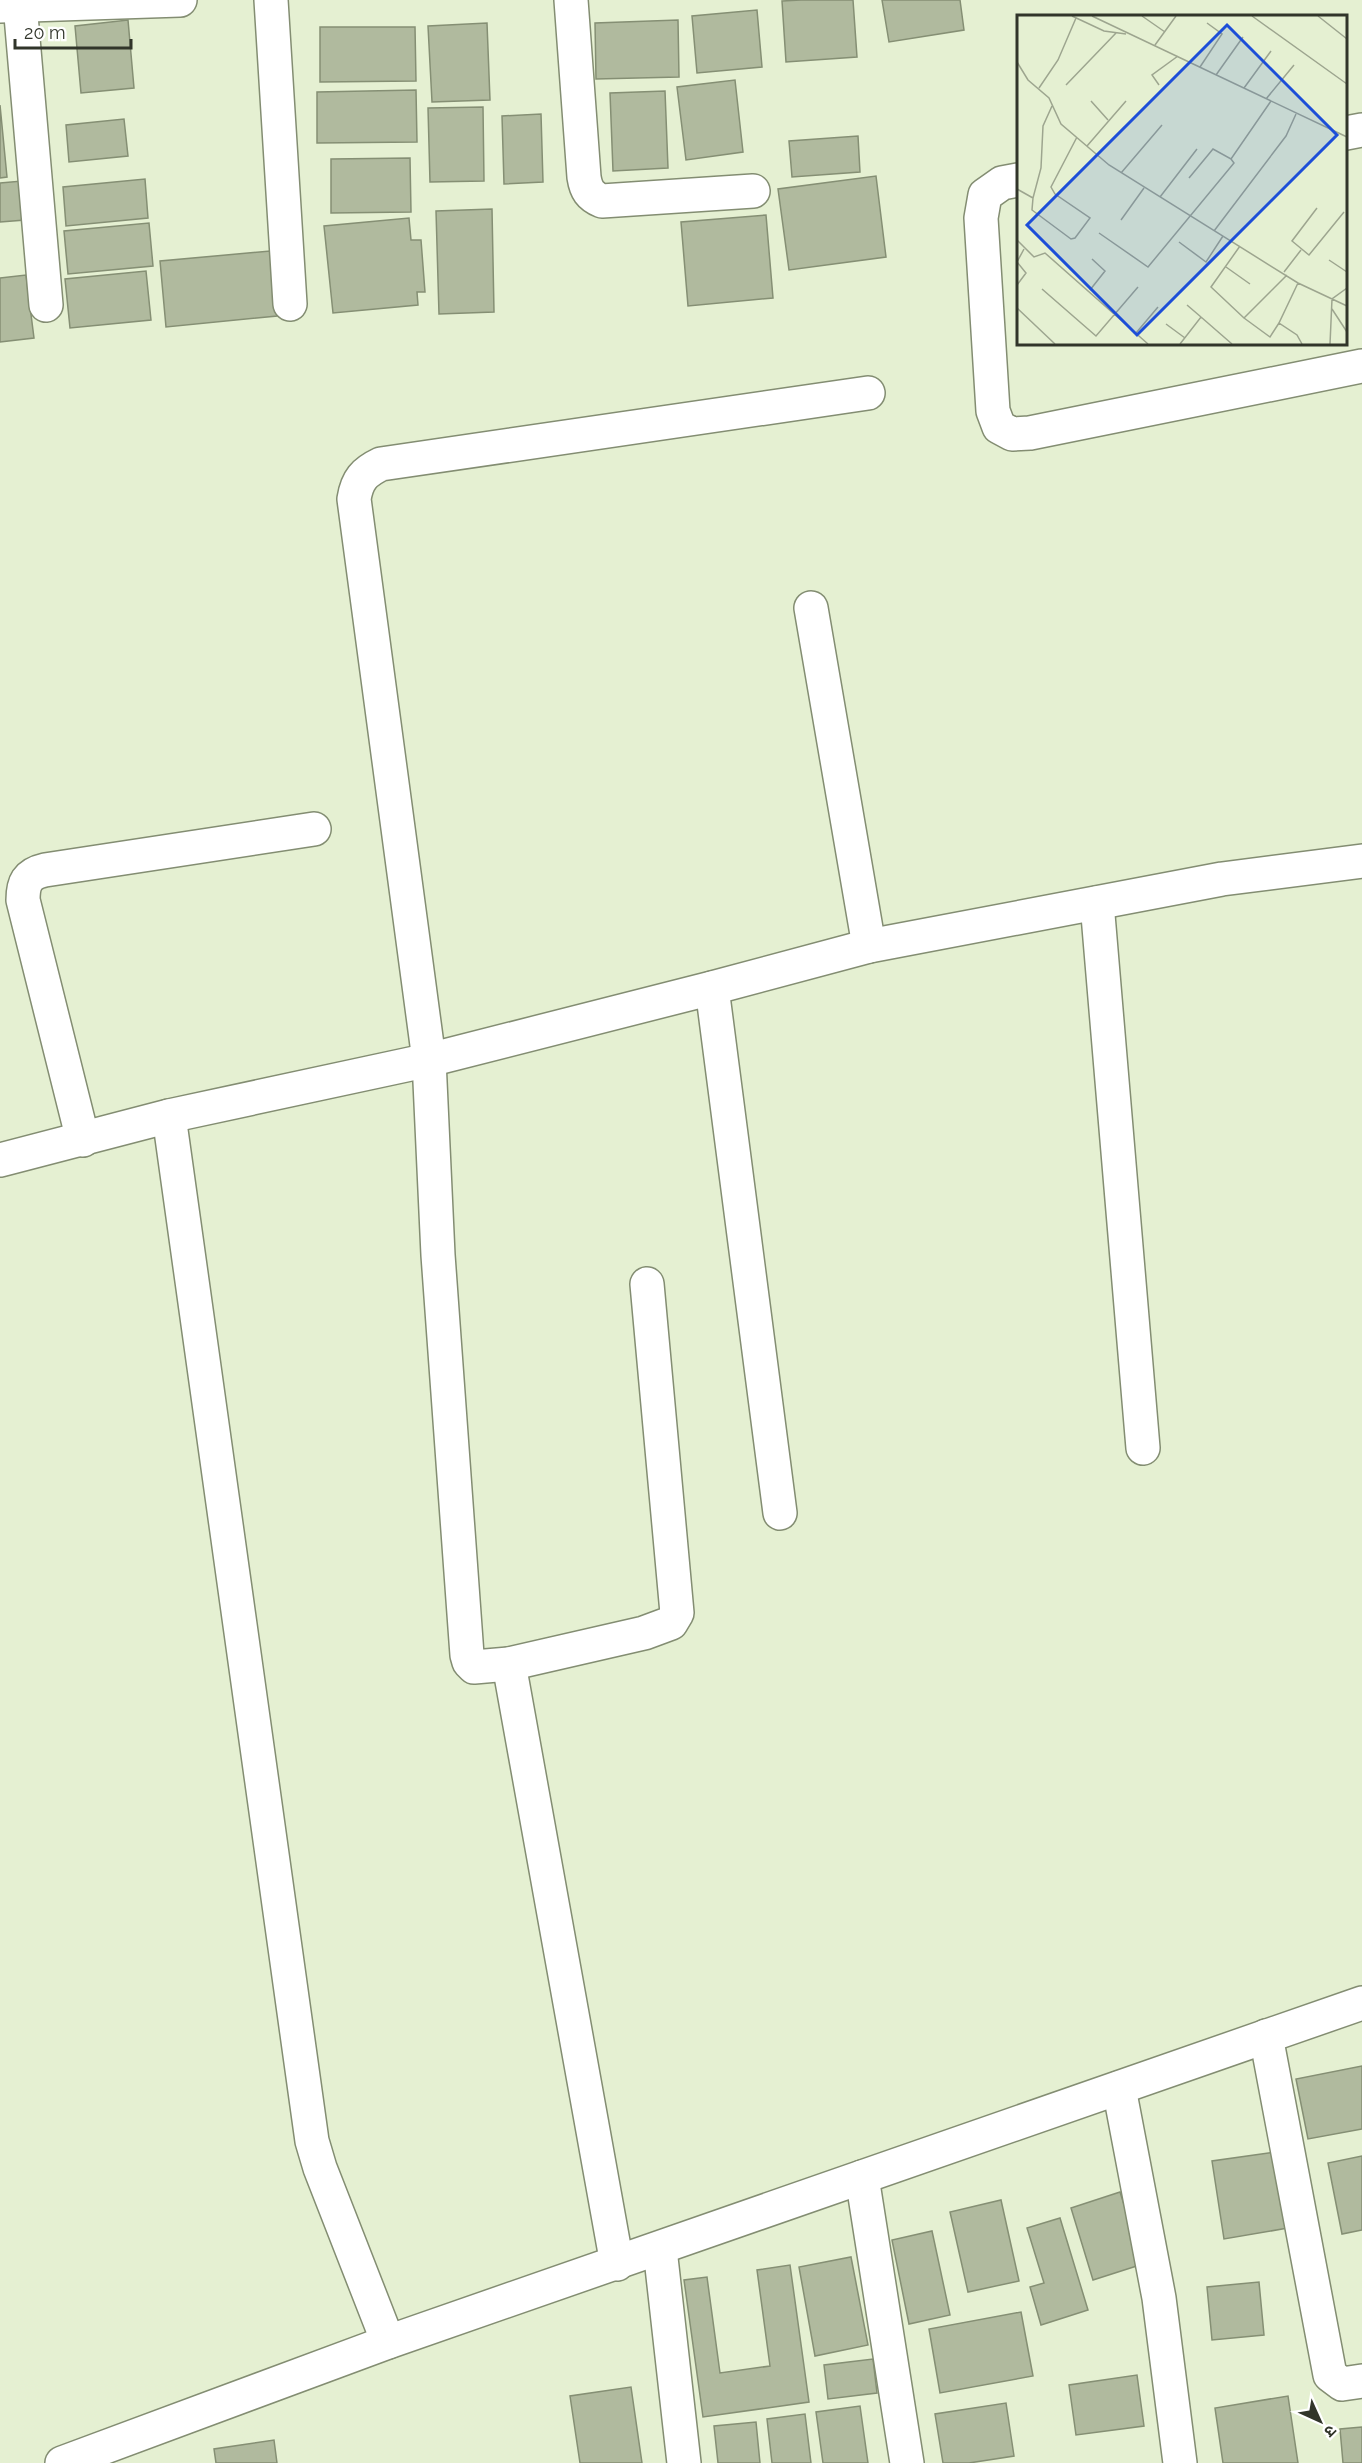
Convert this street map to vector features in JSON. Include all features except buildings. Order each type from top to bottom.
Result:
[{"type":"street","points":[[46,305],[10,5],[180,0]]},
{"type":"street","points":[[271,0],[290,304]]},
{"type":"street","points":[[571,0],[584,177],[586,188],[593,197],[602,201],[753,191]]},
{"type":"street","points":[[1347,133],[1362,130]]},
{"type":"street","points":[[1017,180],[1002,183],[985,195],[981,218],[993,411],[999,427],[1012,435],[1362,366]]},
{"type":"street","points":[[647,1284],[677,1613],[670,1623],[644,1633],[509,1664],[474,1667],[467,1655],[438,1255],[429,1060],[354,499],[356,485],[370,469],[381,464],[868,393]]},
{"type":"street","points":[[811,608],[869,946]]},
{"type":"street","points":[[83,1140],[23,900],[24,885],[28,877],[45,870],[314,829]]},
{"type":"street","points":[[0,1160],[170,1116],[429,1060],[869,946],[1222,879],[1362,861]]},
{"type":"street","points":[[1097,903],[1143,1448]]},
{"type":"street","points":[[712,988],[780,1513]]},
{"type":"street","points":[[170,1116],[312,2141],[320,2168],[388,2342]]},
{"type":"street","points":[[509,1664],[617,2264]]},
{"type":"street","points":[[62,2463],[388,2342],[1362,2003]]},
{"type":"street","points":[[1266,2036],[1330,2375],[1342,2384],[1362,2381]]},
{"type":"street","points":[[1119,2088],[1158,2298],[1180,2463]]},
{"type":"street","points":[[862,2177],[907,2463]]},
{"type":"street","points":[[660,2249],[684,2463]]}]
